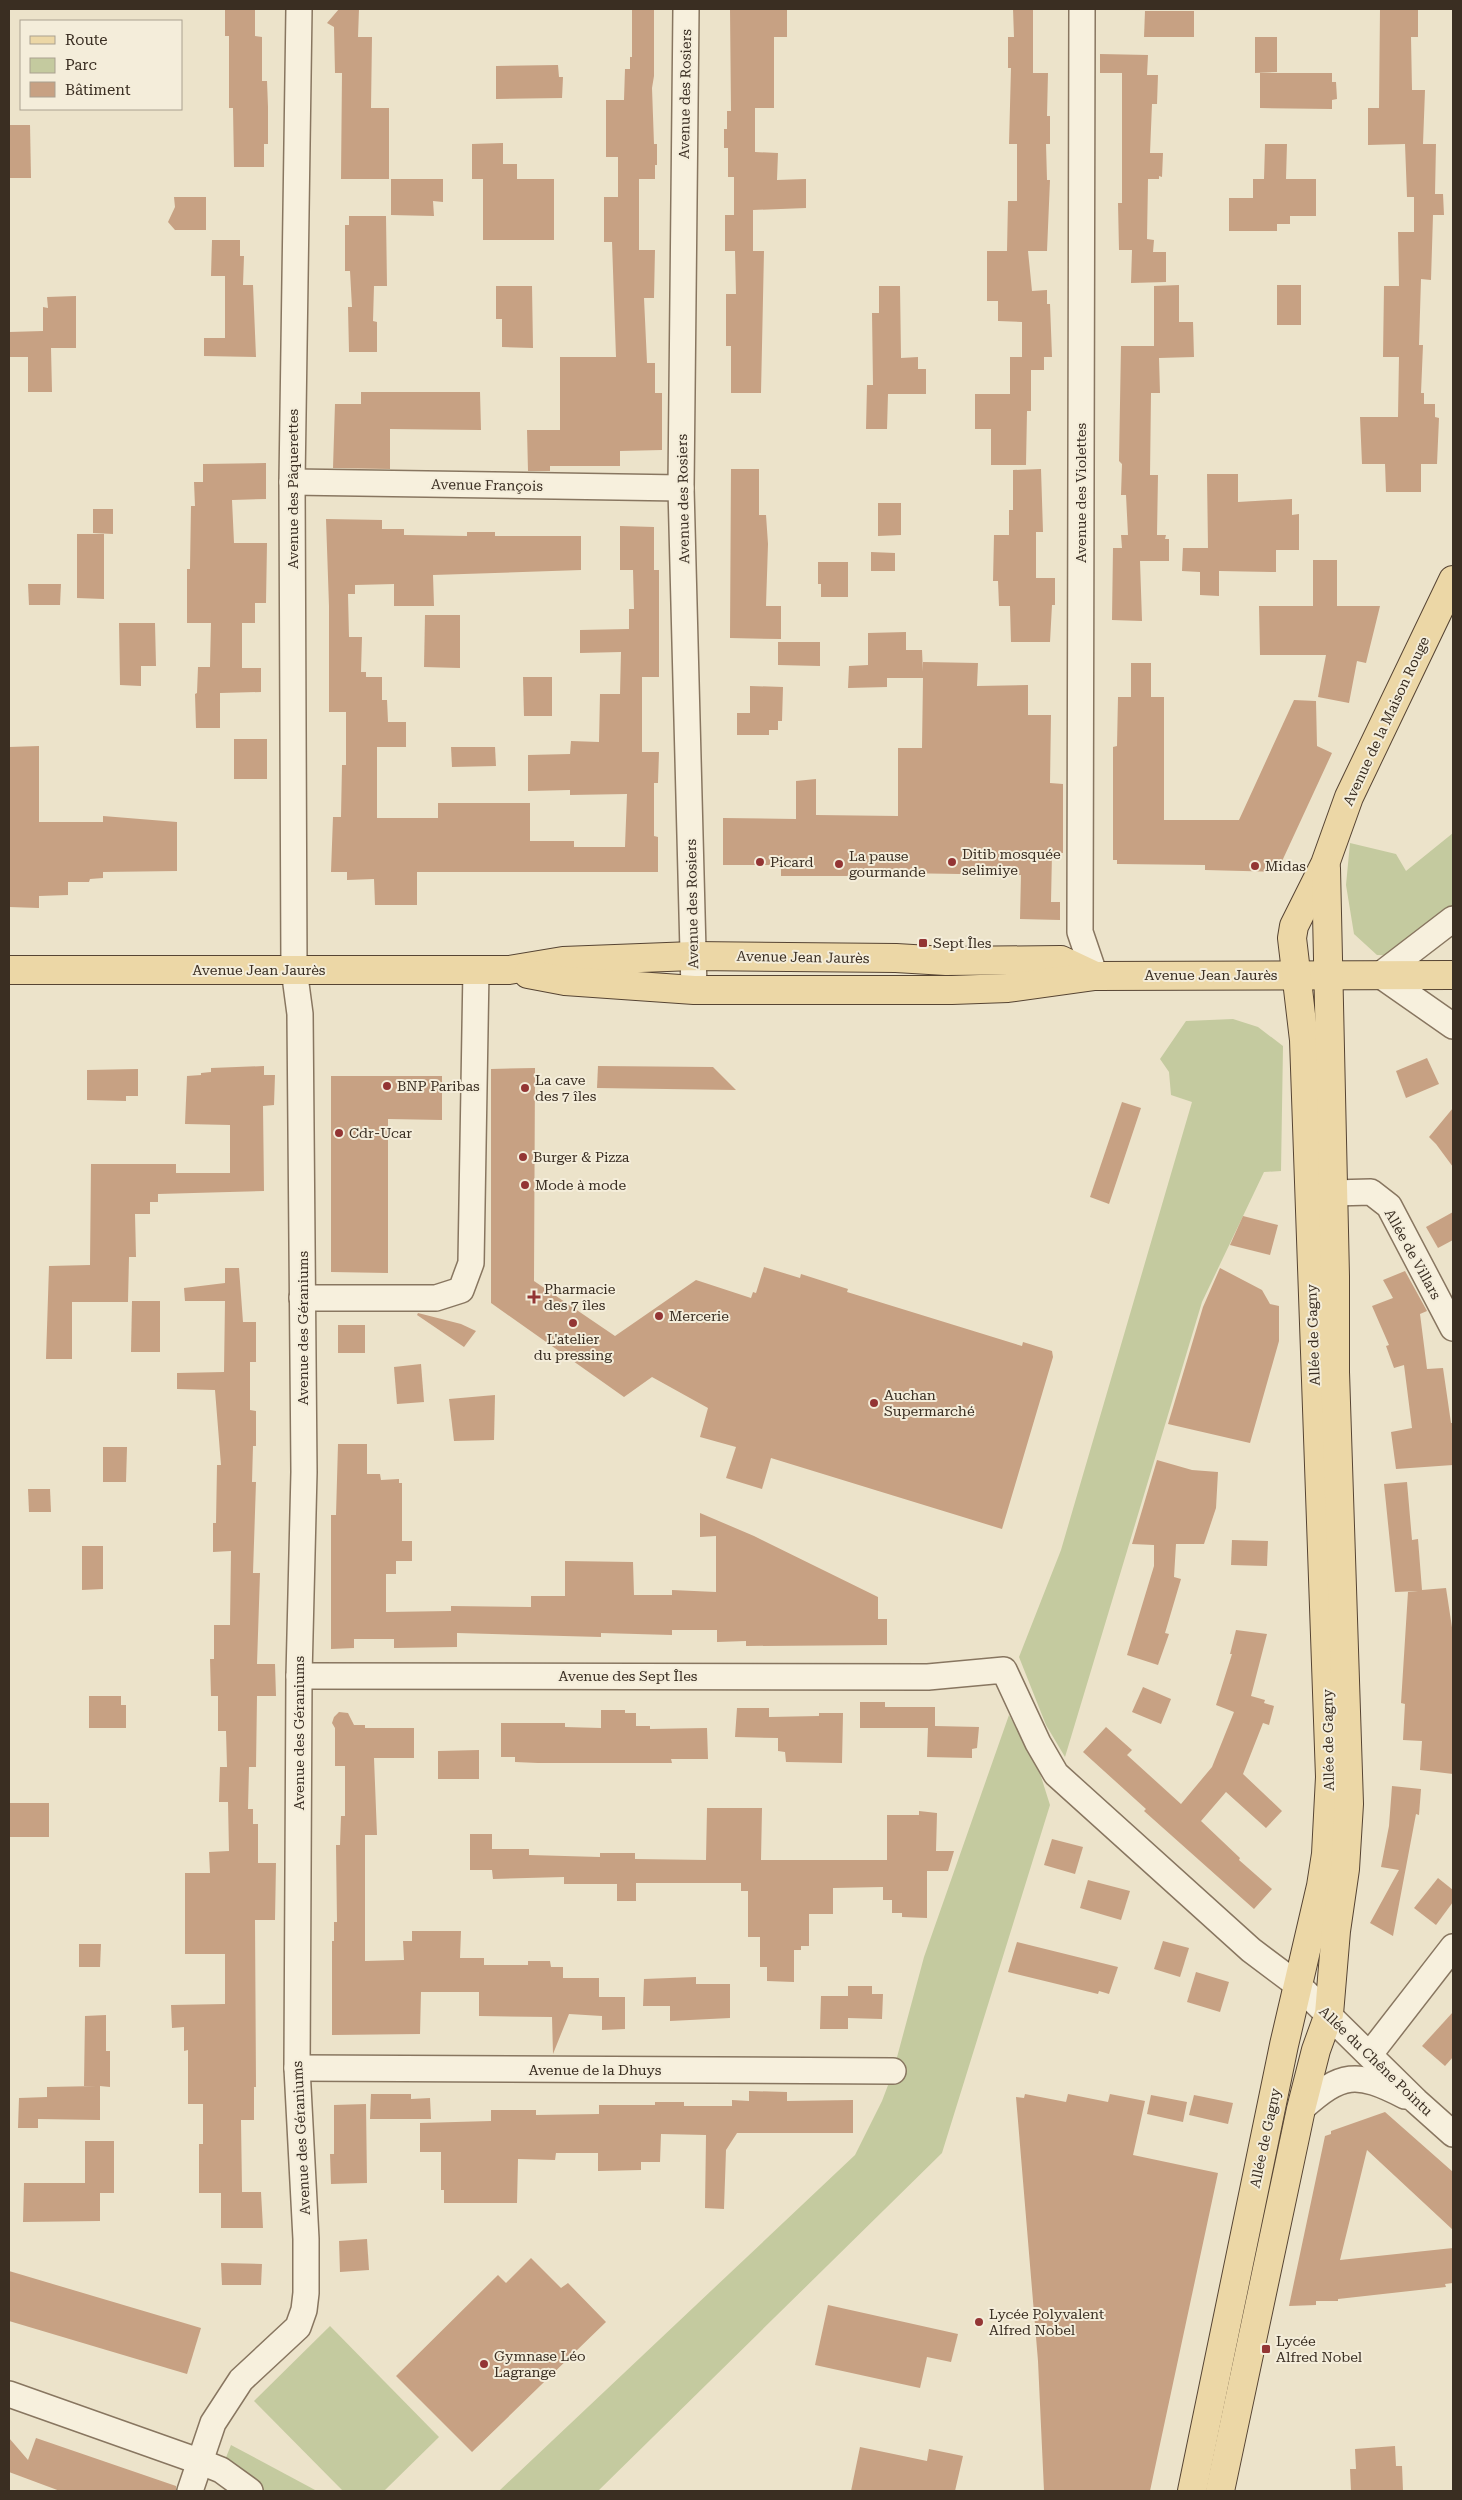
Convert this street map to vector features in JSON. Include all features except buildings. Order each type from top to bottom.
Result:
[{"type":"main road","name":"Avenue de la Maison Rouge","points":[[1296,976],[1292,938],[1294,926],[1326,864],[1349,797],[1453,580]]},
{"type":"main road","name":"Avenue de la Maison Rouge","points":[[1326,864],[1328,975]]},
{"type":"main road","name":"Avenue Jean Jaurès","points":[[9,970],[509,970],[563,961],[693,956],[896,958],[946,961],[1061,960],[1095,976]]},
{"type":"main road","name":"Avenue Jean Jaurès","points":[[509,970],[565,981],[694,990],[952,990],[1008,988],[1095,976],[1453,975]]},
{"type":"main road","name":"Allée de Gagny","points":[[1220,2491],[1301,2109],[1316,2050],[1329,2014],[1336,1931],[1345,1869],[1349,1796],[1335,1372],[1328,975]]},
{"type":"main road","name":"Allée de Gagny","points":[[1192,2491],[1284,2045],[1321,1886],[1326,1854],[1330,1777],[1304,1040],[1296,976]]},
{"type":"street","name":"Avenue des Pâquerettes","points":[[294,969],[292,482],[299,9]]},
{"type":"street","name":"Avenue des Rosiers","points":[[686,9],[681,488],[694,990]]},
{"type":"street","name":"Avenue des Violettes","points":[[1082,9],[1080,932],[1095,976]]},
{"type":"street","name":"Avenue François","points":[[292,482],[681,488]]},
{"type":"street","points":[[1453,919],[1380,975],[1453,1026]]},
{"type":"street","name":"Avenue des Géraniums","points":[[190,2491],[213,2423],[233,2391],[241,2380],[298,2327],[304,2310],[306,2239],[297,2068],[300,1676],[304,1472],[300,1014],[294,969]]},
{"type":"street","points":[[302,1298],[436,1298],[460,1290],[471,1264],[476,970]]},
{"type":"street","name":"Allée de Villars","points":[[1333,1193],[1372,1192],[1389,1206],[1453,1328]]},
{"type":"street","name":"Avenue des Sept Îles","points":[[300,1676],[928,1677],[1004,1670],[1038,1743],[1056,1774],[1251,1950],[1299,1986]]},
{"type":"street","points":[[1370,2054],[1453,1947]]},
{"type":"street","name":"Allée du Chêne Pointu","points":[[1299,1986],[1416,2101],[1453,2134]]},
{"type":"street","name":"Avenue de la Dhuys","points":[[297,2068],[893,2072]]},
{"type":"street","points":[[1301,2109],[1326,2087],[1338,2082],[1358,2078],[1384,2086],[1416,2101]]},
{"type":"street","points":[[9,2394],[221,2470],[250,2491]]},
{"type":"green space","points":[[1453,833],[1453,919],[1406,956],[1377,955],[1354,934],[1346,885],[1350,843],[1396,854],[1406,871]]},
{"type":"green space","points":[[1233,1019],[1258,1027],[1283,1046],[1281,1171],[1264,1172],[1202,1302],[1065,1757],[1046,1725],[1019,1657],[1061,1550],[1192,1102],[1171,1095],[1169,1072],[1160,1059],[1186,1021]]},
{"type":"green space","points":[[1009,1715],[1038,1767],[1050,1805],[942,2153],[598,2491],[499,2491],[855,2155],[882,2101],[893,2072],[924,1957]]},
{"type":"green space","points":[[330,2326],[439,2437],[384,2491],[343,2491],[254,2401]]},
{"type":"green space","points":[[231,2445],[317,2491],[250,2491],[221,2470]]},
{"type":"place","name":"Picard","points":[[760,862]]},
{"type":"place","name":"Ditib mosquée selimiye","points":[[952,862]]},
{"type":"place","name":"La pause gourmande","points":[[839,864]]},
{"type":"place","name":"Midas","points":[[1255,866]]},
{"type":"place","name":"Sept Îles","points":[[923,943]]},
{"type":"place","name":"BNP Paribas","points":[[387,1086]]},
{"type":"place","name":"La cave des 7 îles","points":[[525,1088]]},
{"type":"place","name":"Cdr-Ucar","points":[[339,1133]]},
{"type":"place","name":"Burger & Pizza","points":[[523,1157]]},
{"type":"place","name":"Mode à mode","points":[[525,1185]]},
{"type":"place","name":"Pharmacie des 7 îles","points":[[534,1297]]},
{"type":"place","name":"Mercerie","points":[[659,1316]]},
{"type":"place","name":"L'atelier du pressing","points":[[573,1323]]},
{"type":"place","name":"Auchan Supermarché","points":[[874,1403]]},
{"type":"place","name":"Lycée Polyvalent Alfred Nobel","points":[[979,2322]]},
{"type":"place","name":"Lycée Alfred Nobel","points":[[1266,2349]]},
{"type":"place","name":"Gymnase Léo Lagrange","points":[[484,2364]]}]
